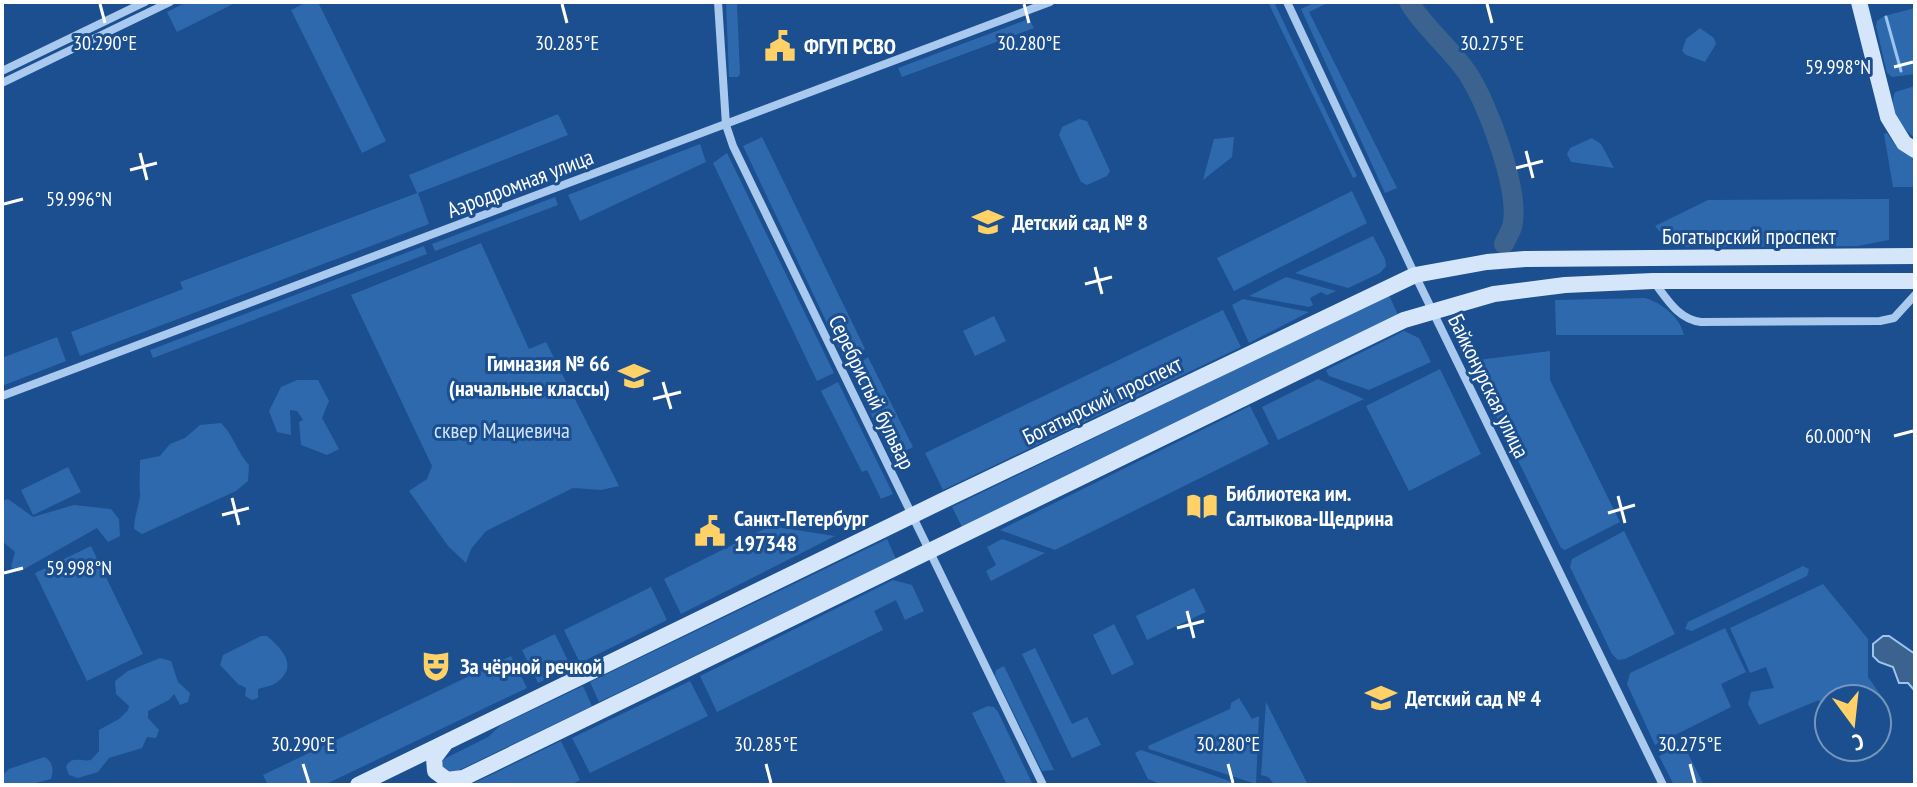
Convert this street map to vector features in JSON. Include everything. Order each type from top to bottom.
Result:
[{"type":"main road","points":[[1859,2],[1888,117],[1904,143],[1915,150]]},
{"type":"main road","name":"Богатырский проспект","points":[[358,785],[912,515],[1415,275],[1487,262],[1525,259],[1915,256]]},
{"type":"main road","name":"Богатырский проспект","points":[[449,785],[1377,333],[1432,310],[1530,288],[1653,281],[1915,281]]},
{"type":"main road","points":[[448,741],[434,758],[435,771],[447,780],[466,777]]},
{"type":"street","points":[[2,71],[145,2]]},
{"type":"street","points":[[2,83],[170,2]]},
{"type":"street","name":"Серебристый бульвар","points":[[718,2],[726,125],[740,160],[1043,785]]},
{"type":"street","name":"Аэродромная улица","points":[[2,396],[1050,2]]},
{"type":"street","name":"Байконурская улица","points":[[1287,2],[1415,275],[1663,785]]},
{"type":"street","points":[[1653,281],[1679,313],[1691,321],[1701,322],[1880,321],[1894,318],[1915,295]]},
{"type":"green space","points":[[187,2],[237,2],[177,32],[167,12]]},
{"type":"green space","points":[[307,2],[318,2],[386,141],[362,153],[291,10]]},
{"type":"green space","points":[[726,2],[737,4],[738,77],[729,77]]},
{"type":"green space","points":[[1268,2],[1274,2],[1357,176],[1353,178]]},
{"type":"green space","points":[[1316,2],[1330,2],[1309,12],[1397,188],[1385,193],[1301,9]]},
{"type":"green space","points":[[1915,8],[1915,74],[1892,77],[1887,73],[1877,21],[1884,16]]},
{"type":"green space","points":[[1029,19],[1034,28],[902,77],[898,68]]},
{"type":"green space","points":[[1700,28],[1714,38],[1716,44],[1705,62],[1682,51],[1686,39]]},
{"type":"green space","points":[[1915,86],[1915,138],[1901,123],[1893,99],[1895,92]]},
{"type":"green space","points":[[558,114],[568,135],[418,193],[429,224],[80,356],[71,332],[183,289],[180,282],[417,193],[409,175]]},
{"type":"green space","points":[[1079,119],[1087,121],[1110,171],[1107,176],[1087,185],[1081,182],[1059,135],[1062,127]]},
{"type":"green space","points":[[1887,133],[1896,146],[1915,159],[1915,187],[1893,187],[1884,134]]},
{"type":"green space","points":[[762,137],[865,349],[848,360],[844,359],[743,146]]},
{"type":"green space","points":[[1234,137],[1232,157],[1203,180],[1214,139]]},
{"type":"green space","points":[[1592,138],[1601,144],[1614,168],[1571,162],[1567,154],[1570,148]]},
{"type":"green space","points":[[700,144],[706,162],[580,221],[568,195]]},
{"type":"green space","points":[[727,153],[834,373],[817,381],[713,163]]},
{"type":"green space","points":[[1352,191],[1367,223],[1234,291],[1217,258]]},
{"type":"green space","points":[[555,197],[558,205],[435,251],[432,244]]},
{"type":"green space","points":[[1889,199],[1889,240],[1858,246],[1685,247],[1667,240],[1655,226],[1708,200]]},
{"type":"green space","points":[[1373,236],[1385,259],[1386,266],[1380,273],[1348,288],[1295,273]]},
{"type":"green space","name":"сквер Мациевича","points":[[481,243],[529,349],[546,342],[619,486],[601,490],[573,488],[486,531],[471,549],[466,563],[448,546],[409,491],[427,479],[432,466],[351,295]]},
{"type":"green space","points":[[424,246],[427,254],[153,358],[150,350]]},
{"type":"green space","points":[[1286,277],[1336,291],[1327,295],[1321,292],[1310,298],[1313,305],[1309,307],[1249,296]]},
{"type":"green space","points":[[1389,295],[1398,315],[962,527],[952,507]]},
{"type":"green space","points":[[1645,298],[1669,312],[1679,322],[1684,335],[1556,335],[1555,300]]},
{"type":"green space","points":[[1243,299],[1309,312],[1249,343],[1232,305]]},
{"type":"green space","points":[[1223,310],[1241,347],[943,490],[925,453]]},
{"type":"green space","points":[[994,316],[1006,341],[975,356],[963,331]]},
{"type":"green space","points":[[1404,331],[1419,338],[1431,362],[1369,390],[1329,376],[1326,370]]},
{"type":"green space","points":[[57,337],[66,361],[2,386],[2,358]]},
{"type":"green space","points":[[1550,351],[1550,380],[1620,522],[1565,550],[1561,548],[1469,361]]},
{"type":"green space","points":[[868,357],[913,447],[892,458],[850,370]]},
{"type":"green space","points":[[1440,369],[1481,454],[1409,491],[1366,406]]},
{"type":"green space","points":[[1318,379],[1364,399],[1278,440],[1262,407]]},
{"type":"green space","points":[[297,380],[318,380],[329,401],[322,418],[339,449],[327,455],[301,445],[299,422],[303,420],[297,411],[290,410],[291,435],[277,432],[269,411],[281,387]]},
{"type":"green space","points":[[838,382],[893,494],[881,499],[867,470],[862,472],[821,391]]},
{"type":"green space","points":[[1250,406],[1269,444],[1055,550],[1000,530]]},
{"type":"green space","points":[[221,423],[249,465],[248,481],[236,491],[142,534],[134,529],[140,498],[140,460],[160,456],[170,444],[185,438],[200,425]]},
{"type":"green space","points":[[68,467],[81,492],[33,515],[21,490]]},
{"type":"green space","points":[[8,499],[33,517],[74,505],[111,509],[119,519],[120,536],[108,542],[97,528],[19,572],[11,567],[15,552],[2,541],[2,501]]},
{"type":"green space","points":[[770,526],[835,536],[681,614],[664,579]]},
{"type":"green space","points":[[1624,531],[1675,634],[1618,660],[1612,654],[1570,567],[1572,559]]},
{"type":"green space","points":[[887,539],[896,559],[599,702],[590,682]]},
{"type":"green space","points":[[1002,539],[1045,553],[991,581],[986,571],[996,565],[987,547]]},
{"type":"green space","points":[[91,546],[143,654],[87,681],[35,573]]},
{"type":"green space","points":[[1803,566],[1809,569],[1807,576],[1692,631],[1685,629],[1688,622]]},
{"type":"green space","points":[[893,580],[912,585],[924,611],[905,620],[896,600],[874,611],[883,630],[717,712],[700,676]]},
{"type":"green space","points":[[1823,584],[1868,639],[1868,677],[1872,683],[1813,683],[1813,702],[1759,725],[1748,704],[1751,692],[1774,688],[1766,667],[1750,673],[1730,628]]},
{"type":"green space","points":[[651,587],[667,620],[580,663],[564,630]]},
{"type":"green space","points":[[1194,588],[1206,612],[1147,640],[1136,616]]},
{"type":"green space","points":[[1114,624],[1134,664],[1112,675],[1093,635]]},
{"type":"green space","points":[[1725,628],[1746,672],[1721,684],[1731,707],[1655,745],[1627,684],[1630,673]]},
{"type":"green space","points":[[555,634],[571,667],[538,683],[522,650]]},
{"type":"green space","points":[[267,636],[278,646],[286,658],[287,670],[276,683],[258,689],[258,698],[252,700],[245,696],[246,688],[220,665],[223,655]]},
{"type":"green space","points":[[1035,648],[1072,724],[1087,717],[1101,745],[1072,758],[1022,654]]},
{"type":"green space","points":[[511,656],[527,688],[324,785],[268,785],[263,775]]},
{"type":"green space","points":[[160,658],[171,661],[178,682],[190,693],[188,702],[180,705],[174,694],[148,711],[148,718],[159,730],[156,738],[147,737],[142,748],[109,758],[98,772],[78,778],[69,775],[68,763],[91,760],[99,751],[99,730],[128,710],[129,706],[116,694],[115,681],[128,671]]},
{"type":"green space","points":[[1004,666],[1054,770],[1042,771],[995,675],[996,670]]},
{"type":"green space","points":[[690,681],[708,716],[590,773],[572,738]]},
{"type":"green space","points":[[583,686],[592,706],[451,774],[444,772],[441,762],[444,759],[488,737],[501,725]]},
{"type":"green space","points":[[1239,698],[1252,719],[1259,716],[1256,784],[1149,749],[1148,746],[1230,709],[1231,703]]},
{"type":"green space","points":[[1266,702],[1308,785],[1275,785],[1268,777],[1261,775]]},
{"type":"green space","points":[[988,706],[998,712],[1033,785],[1007,785],[972,713]]},
{"type":"green space","points":[[561,741],[580,780],[570,785],[470,785]]},
{"type":"green space","points":[[1683,744],[1704,785],[1674,785],[1659,756]]},
{"type":"green space","points":[[1141,750],[1235,783],[1162,785],[1148,779],[1135,753]]},
{"type":"green space","points":[[44,757],[52,766],[51,779],[28,785],[4,785],[3,775],[9,769]]},
{"type":"shaded area","points":[[1883,636],[1889,636],[1915,654],[1915,691],[1908,683],[1899,683],[1893,667],[1873,656],[1873,644]]},
{"type":"waterway","points":[[1409,2],[1468,74],[1485,106],[1501,149],[1512,193],[1512,227],[1504,244]]},
{"type":"waterway","points":[[1886,17],[1901,71]]},
{"type":"place","name":"ФГУП РСВО","points":[[780,46]]},
{"type":"place","name":"Детский сад № 8","points":[[988,222]]},
{"type":"place","name":"Гимназия № 66 (начальные классы)","points":[[634,376]]},
{"type":"place","name":"Библиотека им. Салтыкова-Щедрина","points":[[1202,506]]},
{"type":"place","name":"Санкт-Петербург 197348","points":[[710,531]]},
{"type":"place","name":"За чёрной речкой","points":[[436,666]]},
{"type":"place","name":"Детский сад № 4","points":[[1381,698]]}]
